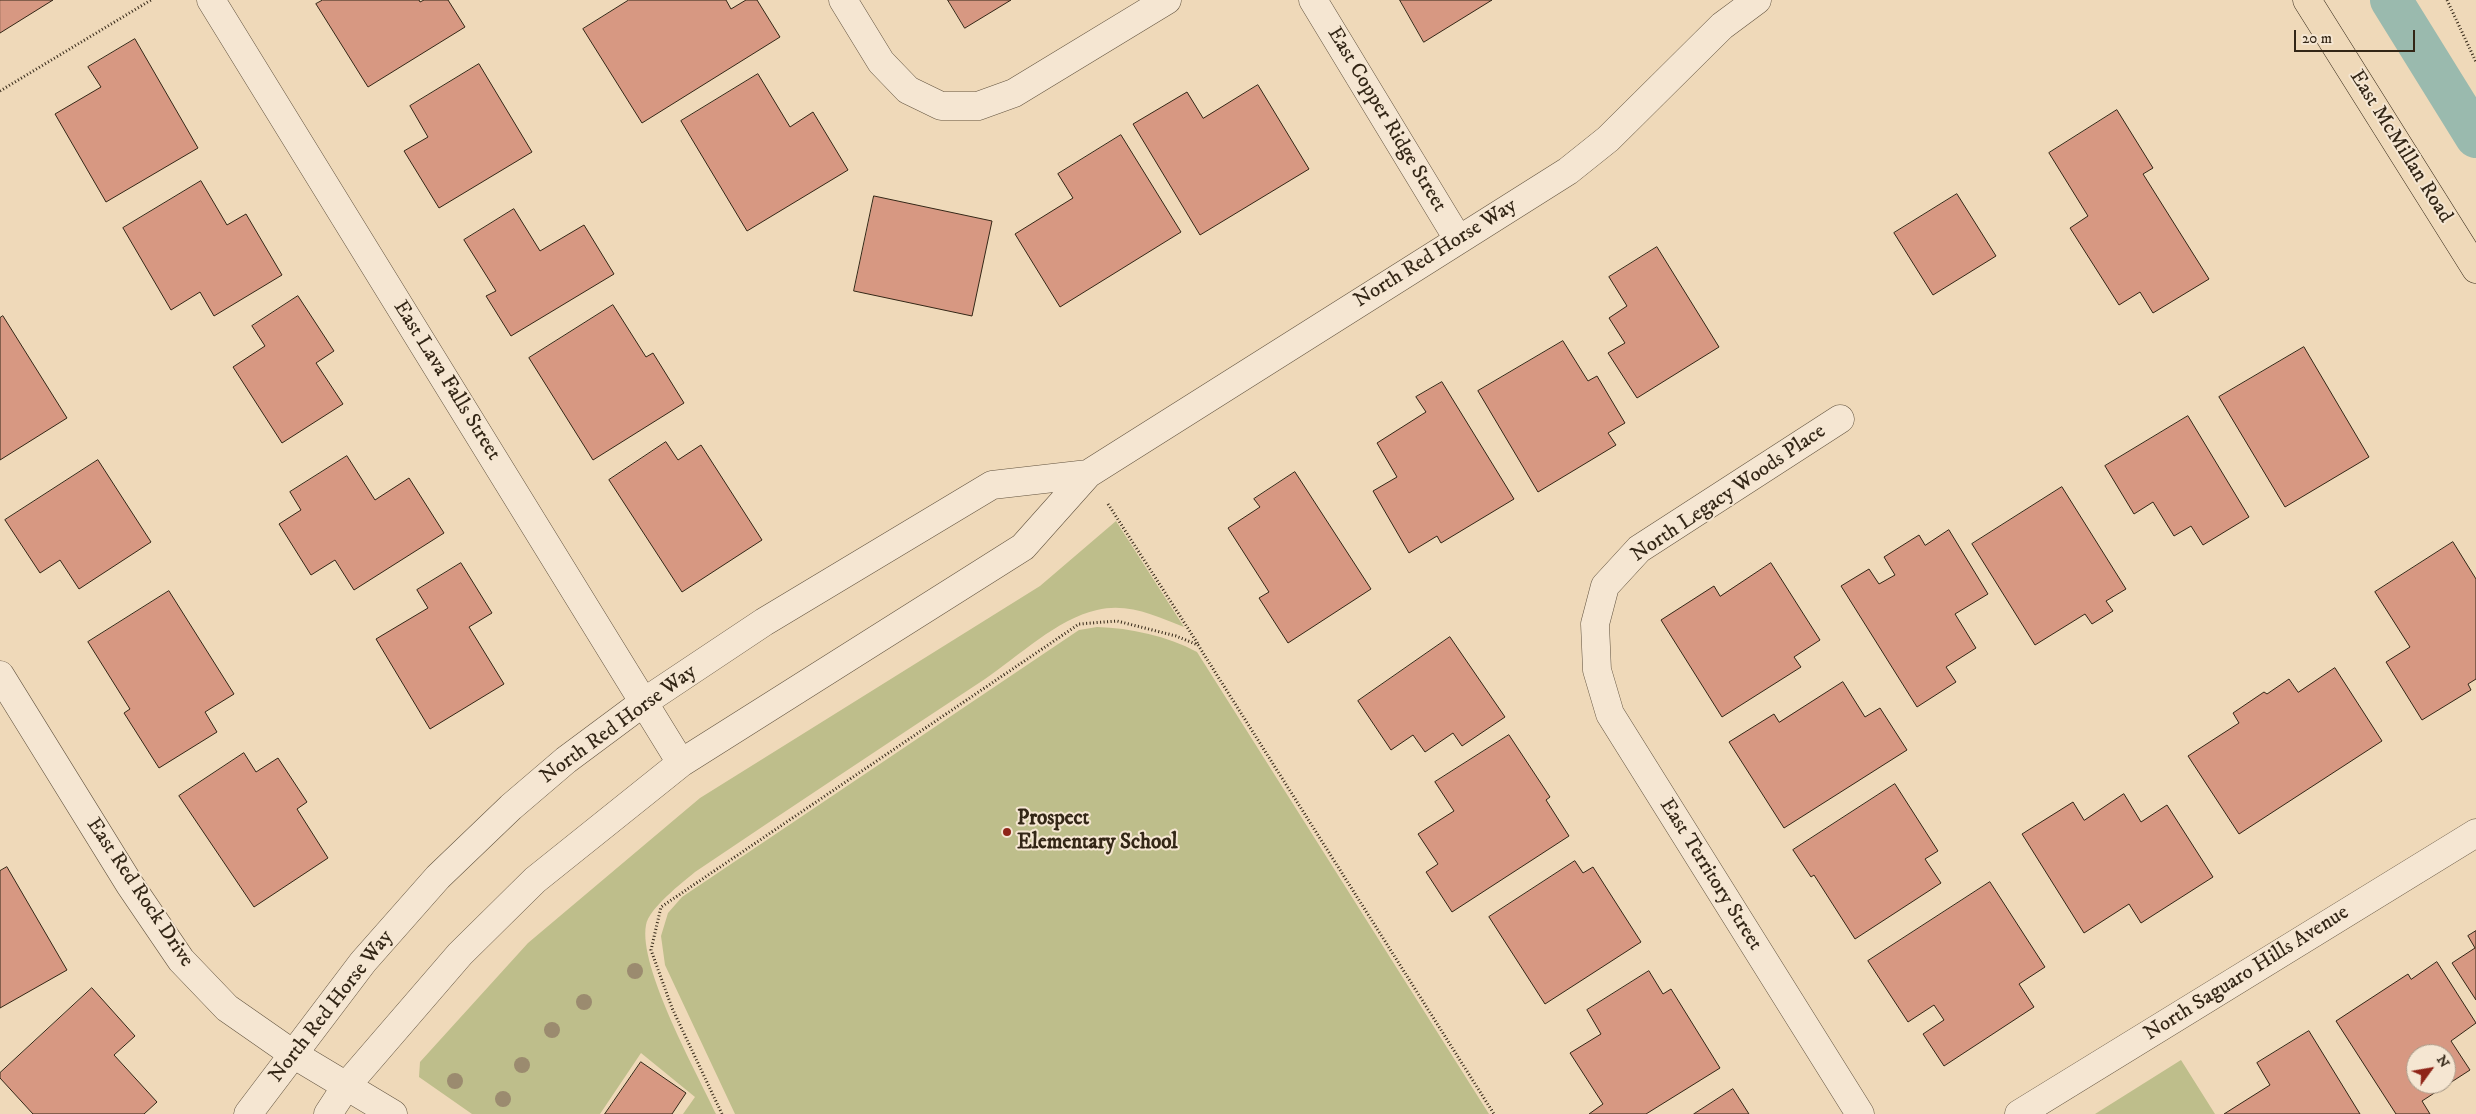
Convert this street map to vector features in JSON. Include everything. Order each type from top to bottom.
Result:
[{"type":"main road","name":"East McMillan Road","points":[[2307,0],[2476,269]]},
{"type":"street","name":"East Lava Falls Street","points":[[211,0],[681,763]]},
{"type":"street","points":[[843,0],[881,62],[908,90],[941,106],[978,106],[1014,93],[1166,0]]},
{"type":"street","name":"East Copper Ridge Street","points":[[1313,0],[1458,239]]},
{"type":"street","name":"North Red Horse Way","points":[[328,1114],[346,1085],[460,954],[535,880],[681,763],[1023,547],[1088,474],[1568,170],[1608,139],[1722,26],[1758,0]]},
{"type":"street","name":"North Legacy Woods Place","points":[[1595,624],[1605,586],[1639,550],[1840,419]]},
{"type":"street","name":"North Red Horse Way","points":[[248,1114],[363,962],[438,877],[566,760],[644,702],[764,622],[992,485],[1088,474]]},
{"type":"street","name":"East Territory Street","points":[[1595,624],[1596,670],[1610,714],[1860,1114]]},
{"type":"street","name":"East Red Rock Drive","points":[[0,675],[130,885],[181,960],[227,1008],[293,1054],[393,1114]]},
{"type":"street","name":"North Saguaro Hills Avenue","points":[[2019,1114],[2476,833]]},
{"type":"path","points":[[0,91],[151,0]]},
{"type":"path","points":[[2447,0],[2476,62]]},
{"type":"path","points":[[1088,474],[1494,1114]]},
{"type":"path","points":[[722,1114],[672,1008],[651,950],[662,907],[1079,624],[1117,621],[1176,636],[1198,645]]},
{"type":"green space","points":[[1116,521],[1184,627],[1142,611],[1119,608],[1097,610],[1067,621],[985,679],[695,872],[667,896],[648,918],[646,943],[651,966],[660,992],[683,1047],[716,1114],[683,1114],[695,1097],[641,1053],[600,1114],[472,1114],[419,1077],[420,1062],[528,943],[700,798],[1040,586]]},
{"type":"green space","name":"Prospect Elementary School","points":[[1097,627],[1123,629],[1161,637],[1197,652],[1489,1114],[735,1114],[665,965],[661,936],[668,913],[682,897],[1079,630]]},
{"type":"green space","points":[[2181,1060],[2215,1114],[2095,1114]]},
{"type":"building","points":[[0,0],[53,0],[0,33]]},
{"type":"building","points":[[323,0],[419,0],[420,2],[424,0],[448,0],[465,27],[368,87],[316,4]]},
{"type":"building","points":[[629,0],[726,0],[731,9],[746,0],[757,0],[780,37],[642,123],[583,29]]},
{"type":"building","points":[[948,0],[1011,0],[965,28]]},
{"type":"building","points":[[1400,0],[1492,0],[1424,42]]},
{"type":"building","points":[[135,39],[198,148],[106,202],[55,114],[101,87],[88,67]]},
{"type":"building","points":[[479,64],[532,152],[439,208],[404,151],[428,137],[410,106]]},
{"type":"building","points":[[758,74],[790,127],[813,112],[848,170],[747,231],[681,121]]},
{"type":"building","points":[[1258,85],[1309,169],[1200,235],[1133,124],[1187,92],[1203,118]]},
{"type":"building","points":[[2117,110],[2153,168],[2143,174],[2209,279],[2153,313],[2140,292],[2119,305],[2070,228],[2088,216],[2049,153]]},
{"type":"building","points":[[1121,135],[1181,232],[1060,307],[1015,234],[1073,198],[1058,174]]},
{"type":"building","points":[[201,181],[227,225],[246,214],[282,275],[214,316],[200,292],[171,310],[123,228]]},
{"type":"building","points":[[1957,194],[1996,256],[1933,295],[1894,233]]},
{"type":"building","points":[[874,196],[992,221],[972,316],[854,291]]},
{"type":"building","points":[[514,209],[540,251],[584,225],[614,274],[511,336],[486,296],[496,291],[464,240]]},
{"type":"building","points":[[1657,247],[1719,347],[1637,398],[1608,353],[1625,343],[1609,318],[1627,306],[1609,277]]},
{"type":"building","points":[[298,296],[334,351],[316,363],[343,404],[282,443],[233,367],[265,346],[252,326]]},
{"type":"building","points":[[613,305],[646,357],[653,353],[684,403],[593,460],[529,358]]},
{"type":"building","points":[[3,316],[67,418],[0,460],[0,318]]},
{"type":"building","points":[[1563,341],[1588,381],[1597,376],[1625,423],[1608,433],[1616,445],[1538,492],[1478,391]]},
{"type":"building","points":[[2304,347],[2369,457],[2285,507],[2219,397]]},
{"type":"building","points":[[1442,382],[1514,499],[1441,543],[1437,536],[1409,553],[1373,491],[1397,477],[1377,443],[1426,412],[1416,397]]},
{"type":"building","points":[[2188,416],[2249,517],[2203,545],[2191,526],[2174,536],[2153,502],[2134,514],[2105,466]]},
{"type":"building","points":[[666,442],[678,460],[701,445],[762,540],[682,592],[609,480]]},
{"type":"building","points":[[347,456],[375,500],[409,478],[444,533],[354,590],[335,560],[311,575],[279,524],[301,510],[290,492]]},
{"type":"building","points":[[98,460],[151,542],[79,589],[60,560],[40,573],[5,520]]},
{"type":"building","points":[[1295,472],[1371,589],[1288,643],[1259,598],[1269,592],[1228,528],[1260,507],[1254,499]]},
{"type":"building","points":[[2062,487],[2126,589],[2106,601],[2113,611],[2092,624],[2085,614],[2035,645],[1972,544]]},
{"type":"building","points":[[1949,530],[1988,594],[1955,614],[1976,648],[1946,667],[1956,682],[1917,707],[1841,586],[1869,569],[1879,584],[1895,575],[1884,557],[1919,535],[1925,545]]},
{"type":"building","points":[[2453,542],[2476,579],[2476,679],[2468,684],[2471,690],[2422,720],[2386,662],[2410,647],[2375,592]]},
{"type":"building","points":[[461,563],[492,613],[469,627],[504,684],[430,729],[376,639],[428,608],[417,590]]},
{"type":"building","points":[[1771,563],[1820,640],[1794,657],[1801,667],[1722,717],[1661,620],[1714,586],[1720,596]]},
{"type":"building","points":[[169,591],[234,694],[205,712],[217,732],[159,768],[124,713],[130,709],[88,642]]},
{"type":"building","points":[[1450,637],[1505,717],[1462,746],[1453,733],[1425,752],[1413,735],[1391,750],[1358,701]]},
{"type":"building","points":[[2335,668],[2382,741],[2239,834],[2188,756],[2239,723],[2233,713],[2264,692],[2267,694],[2289,679],[2298,692]]},
{"type":"building","points":[[1843,682],[1865,717],[1880,708],[1907,750],[1784,828],[1729,742],[1774,714],[1779,722]]},
{"type":"building","points":[[1509,735],[1550,797],[1546,800],[1569,836],[1452,912],[1426,872],[1438,864],[1418,834],[1454,811],[1435,782]]},
{"type":"building","points":[[244,753],[256,772],[278,758],[307,802],[297,809],[328,858],[254,907],[179,796]]},
{"type":"building","points":[[1895,784],[1938,851],[1925,859],[1941,883],[1855,939],[1814,875],[1811,877],[1793,850]]},
{"type":"building","points":[[2124,794],[2141,822],[2167,805],[2213,877],[2141,923],[2129,904],[2084,933],[2022,834],[2073,802],[2084,820]]},
{"type":"building","points":[[1575,861],[1583,873],[1593,867],[1641,942],[1545,1004],[1489,917]]},
{"type":"building","points":[[7,867],[67,970],[0,1008],[0,871]]},
{"type":"building","points":[[1990,882],[2045,967],[2019,984],[2034,1007],[1944,1066],[1923,1034],[1944,1020],[1934,1005],[1908,1022],[1868,961]]},
{"type":"building","points":[[2476,931],[2476,1000],[2452,963],[2475,948],[2468,936]]},
{"type":"building","points":[[2437,962],[2476,1023],[2451,1041],[2453,1044],[2406,1044],[2406,1094],[2433,1094],[2422,1101],[2430,1114],[2396,1114],[2336,1021],[2408,974],[2411,979]]},
{"type":"building","points":[[1649,971],[1663,994],[1671,989],[1720,1068],[1646,1114],[1589,1114],[1603,1104],[1570,1053],[1601,1034],[1587,1010]]},
{"type":"building","points":[[92,988],[135,1036],[114,1055],[157,1102],[144,1114],[33,1114],[0,1078],[0,1073]]},
{"type":"building","points":[[2309,1031],[2360,1114],[2224,1114],[2270,1085],[2257,1063]]},
{"type":"building","points":[[2456,1049],[2470,1070],[2456,1079]]},
{"type":"building","points":[[641,1062],[686,1093],[672,1114],[605,1114]]},
{"type":"building","points":[[1733,1089],[1749,1114],[1694,1114]]},
{"type":"waterway","points":[[2391,0],[2476,137]]},
{"type":"place","name":"Prospect Elementary School","points":[[1007,832]]}]
